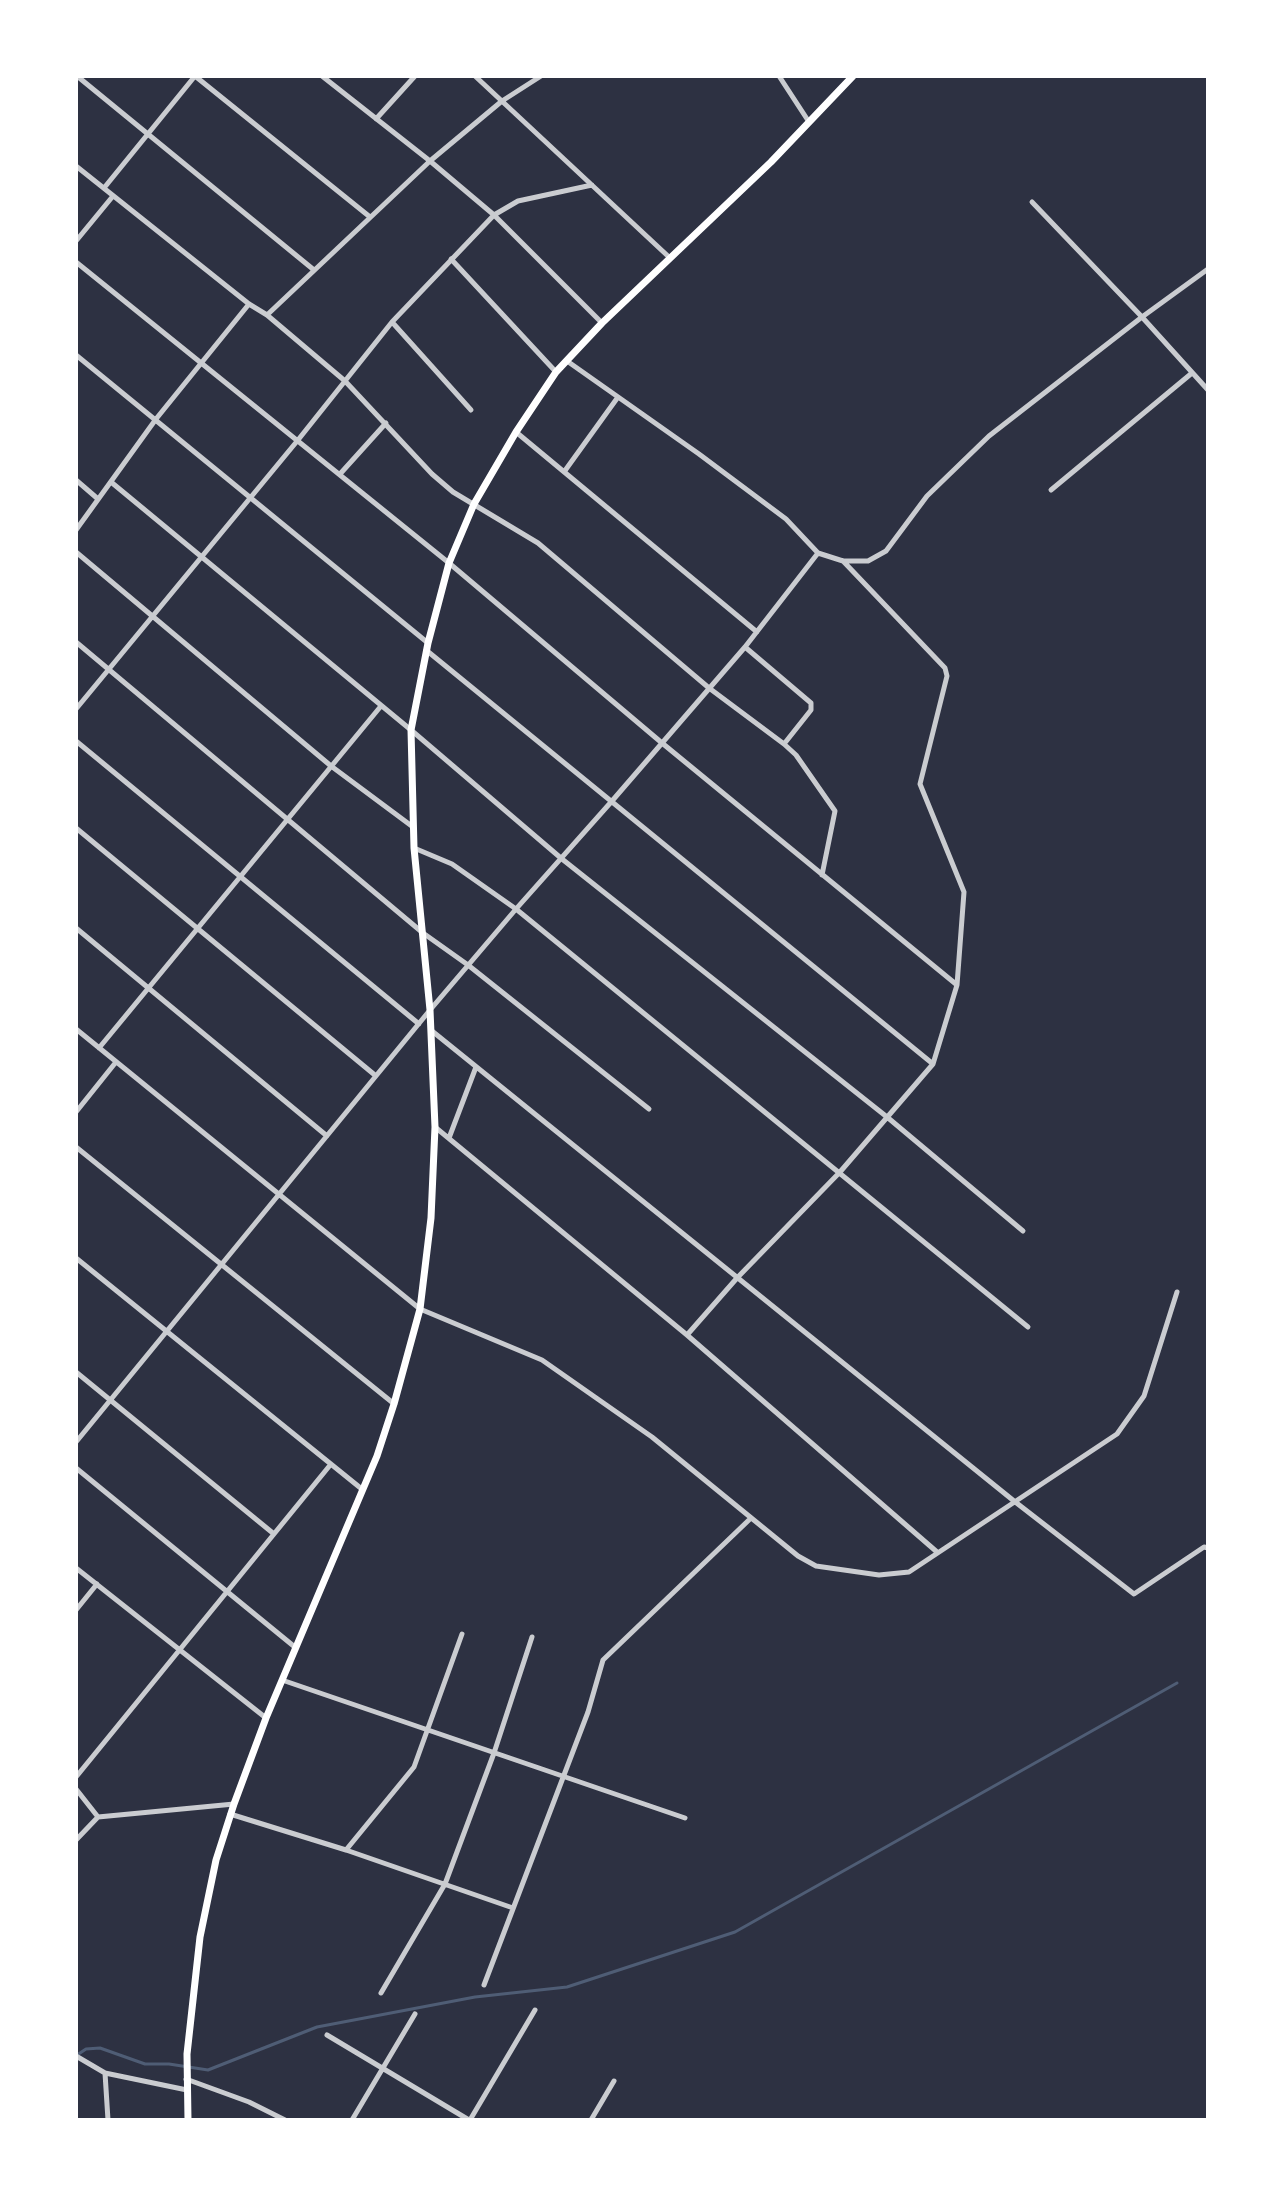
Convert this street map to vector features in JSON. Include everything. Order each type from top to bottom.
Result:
[{"type":"main road","points":[[188,2120],[187,2054],[200,1937],[216,1860],[266,1718],[377,1456],[420,1309],[431,1218],[435,1127],[430,1010],[414,848],[411,730],[427,646],[449,563],[474,504],[556,372],[602,323],[810,123],[853,76]]},
{"type":"street","points":[[77,76],[314,270]]},
{"type":"street","points":[[104,188],[195,76],[370,217]]},
{"type":"street","points":[[322,76],[494,215],[602,323]]},
{"type":"street","points":[[376,119],[415,76]]},
{"type":"street","points":[[475,76],[670,258]]},
{"type":"street","points":[[267,315],[430,161],[502,101],[541,76]]},
{"type":"street","points":[[779,76],[810,123]]},
{"type":"street","points":[[76,166],[267,315],[345,381],[432,474],[453,492],[538,543],[709,688],[796,755],[835,811],[822,875]]},
{"type":"street","points":[[76,709],[392,322],[494,215],[518,201],[540,194],[592,185]]},
{"type":"street","points":[[76,241],[113,196]]},
{"type":"street","points":[[1032,202],[1208,390]]},
{"type":"street","points":[[451,259],[556,372]]},
{"type":"street","points":[[76,262],[449,563],[957,985]]},
{"type":"street","points":[[566,361],[786,519],[818,553],[843,561],[868,561],[886,551],[927,496],[989,436],[1208,269]]},
{"type":"street","points":[[76,530],[156,419],[249,304]]},
{"type":"street","points":[[392,322],[471,410]]},
{"type":"street","points":[[76,355],[933,1064]]},
{"type":"street","points":[[1051,490],[1192,373]]},
{"type":"street","points":[[564,472],[618,397]]},
{"type":"street","points":[[340,474],[386,423]]},
{"type":"street","points":[[516,432],[757,632]]},
{"type":"street","points":[[76,480],[98,499]]},
{"type":"street","points":[[111,482],[562,859],[887,1117],[1023,1231]]},
{"type":"street","points":[[76,552],[331,766],[414,827]]},
{"type":"street","points":[[76,1442],[430,1010],[745,647],[818,553]]},
{"type":"street","points":[[687,1335],[737,1278],[840,1172],[933,1064],[957,985],[964,892],[920,784],[947,676],[945,668],[843,561]]},
{"type":"street","points":[[76,642],[423,933],[468,965],[649,1109]]},
{"type":"street","points":[[745,647],[811,703],[811,710],[784,744]]},
{"type":"street","points":[[99,1048],[381,706]]},
{"type":"street","points":[[76,741],[419,1024]]},
{"type":"street","points":[[76,828],[376,1076]]},
{"type":"street","points":[[414,848],[452,864],[516,909],[1028,1327]]},
{"type":"street","points":[[76,928],[327,1136]]},
{"type":"street","points":[[76,1029],[420,1309],[542,1360],[652,1437],[798,1556],[816,1566],[879,1575],[909,1572],[1117,1434],[1144,1396],[1177,1292]]},
{"type":"street","points":[[431,1031],[1014,1501],[1134,1594],[1204,1547],[1208,1548]]},
{"type":"street","points":[[76,1112],[116,1062]]},
{"type":"street","points":[[449,1138],[476,1067]]},
{"type":"street","points":[[435,1127],[687,1335],[937,1552]]},
{"type":"street","points":[[76,1147],[394,1404]]},
{"type":"street","points":[[76,1258],[363,1490]]},
{"type":"street","points":[[76,1372],[274,1534]]},
{"type":"street","points":[[76,1777],[331,1464]]},
{"type":"street","points":[[76,1468],[296,1648]]},
{"type":"street","points":[[484,1985],[588,1712],[603,1660],[751,1518]]},
{"type":"street","points":[[76,1568],[266,1718]]},
{"type":"street","points":[[76,1610],[97,1584]]},
{"type":"street","points":[[346,1850],[414,1767],[462,1634]]},
{"type":"street","points":[[381,1993],[445,1884],[494,1753],[532,1637]]},
{"type":"street","points":[[282,1680],[685,1818]]},
{"type":"street","points":[[76,1789],[98,1817]]},
{"type":"street","points":[[76,1840],[98,1817],[234,1804]]},
{"type":"street","points":[[230,1814],[346,1850],[513,1908]]},
{"type":"street","points":[[327,2035],[469,2120],[535,2010]]},
{"type":"street","points":[[352,2120],[415,2014]]},
{"type":"street","points":[[76,2056],[105,2073],[187,2090]]},
{"type":"street","points":[[105,2073],[108,2120]]},
{"type":"street","points":[[187,2075],[285,2120]]},
{"type":"street","points":[[591,2120],[614,2081]]},
{"type":"waterway","points":[[77,2055],[86,2049],[100,2048],[145,2064],[208,2070],[317,2027],[475,1997],[567,1987],[735,1932],[1177,1683]]}]
